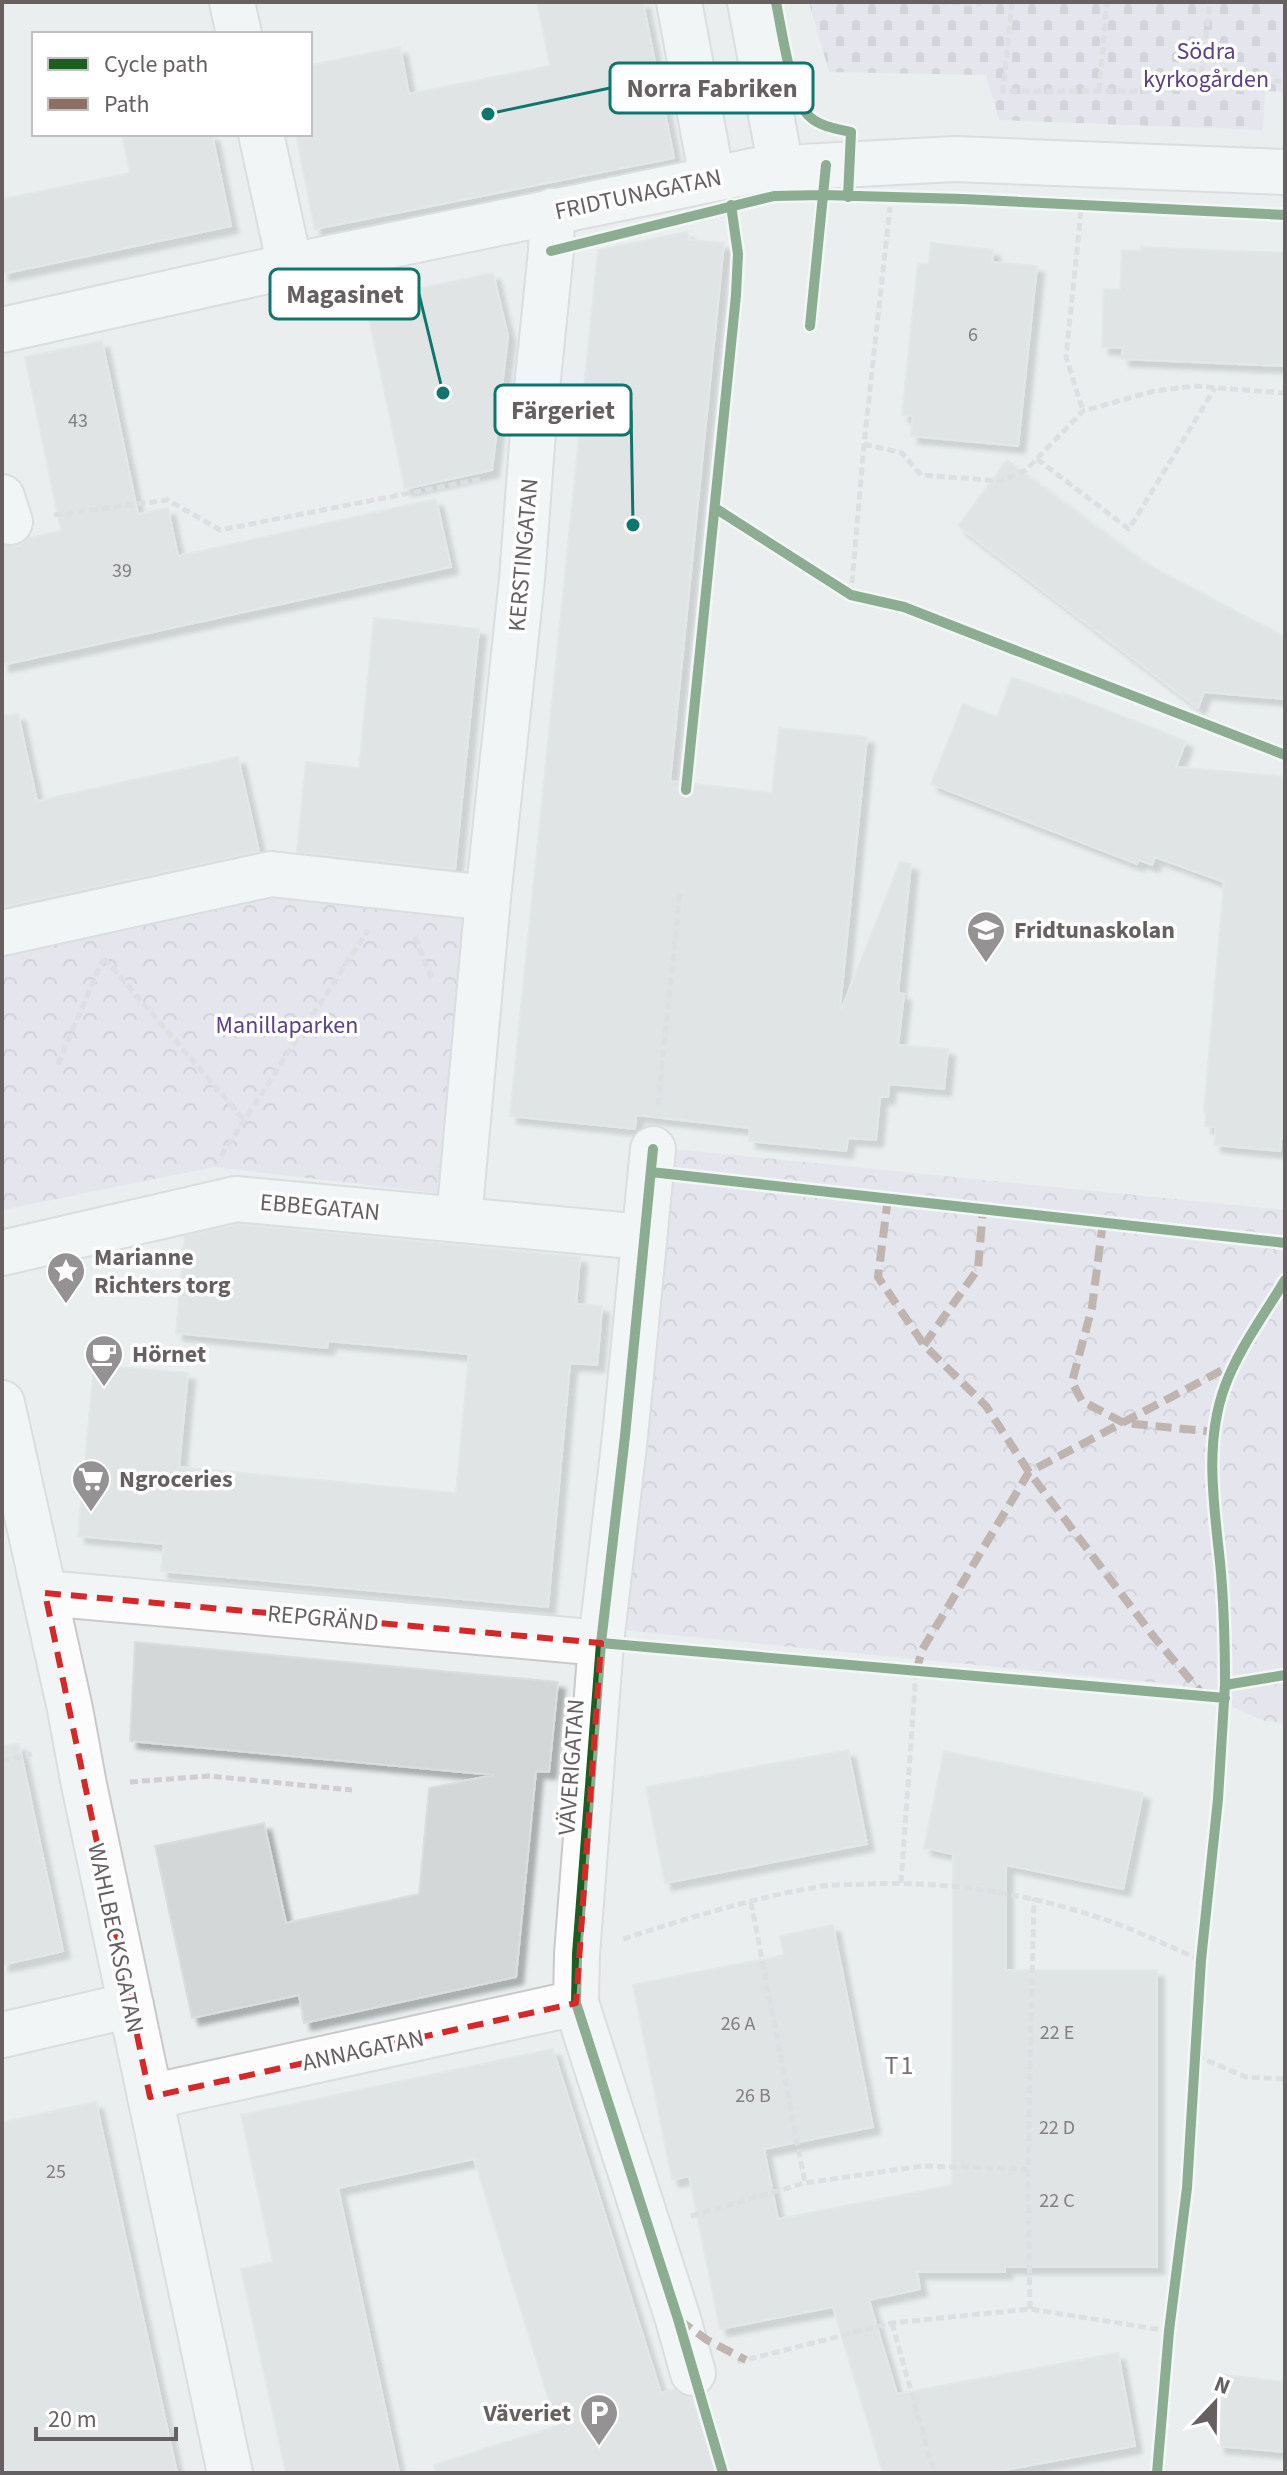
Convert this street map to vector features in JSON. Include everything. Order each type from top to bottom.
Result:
[{"type":"street","points":[[232,2],[239,32]]},
{"type":"street","points":[[679,2],[712,178]]},
{"type":"street","points":[[750,2],[781,168]]},
{"type":"street","points":[[261,136],[290,266]]},
{"type":"street","name":"FRIDTUNAGATAN","points":[[2,330],[290,266],[762,169],[955,159],[1285,172]]},
{"type":"street","name":"KERSTINGATAN","points":[[459,1219],[520,594],[552,211]]},
{"type":"street","points":[[2,933],[271,874],[488,898]]},
{"type":"street","name":"VÄVERIGATAN","points":[[653,1149],[601,1643],[576,2003],[693,2373]]},
{"type":"street","name":"EBBEGATAN","points":[[2,1253],[236,1199],[643,1237]]},
{"type":"street","name":"WAHLBECKSGATAN","points":[[2,1403],[10,1476],[45,1593],[230,2473]]},
{"type":"street","name":"REPGRÄND","points":[[45,1593],[601,1643]]},
{"type":"street","name":"ANNAGATAN","points":[[150,2097],[576,2003]]},
{"type":"street","points":[[2,2035],[131,2005]]},
{"type":"path","points":[[928,2],[980,2]]},
{"type":"path","points":[[1012,2],[1003,91],[1158,91],[1229,82],[1285,81]]},
{"type":"path","points":[[1099,91],[1107,2]]},
{"type":"path","points":[[1200,86],[1210,2]]},
{"type":"path","points":[[851,595],[891,199]]},
{"type":"path","points":[[1082,205],[1066,357],[1083,411]]},
{"type":"path","points":[[864,444],[902,453],[921,475],[1001,481],[1026,470],[1083,411],[1154,391],[1194,386],[1285,393]]},
{"type":"path","points":[[1037,459],[1129,529],[1215,388]]},
{"type":"path","points":[[6,510],[168,500],[220,530],[530,470]]},
{"type":"path","points":[[395,888],[435,988]]},
{"type":"path","points":[[214,1167],[395,888]]},
{"type":"path","points":[[653,1149],[680,891]]},
{"type":"path","points":[[76,918],[103,957],[245,1121]]},
{"type":"path","points":[[58,1064],[103,957]]},
{"type":"path","points":[[901,1883],[916,1672]]},
{"type":"path","points":[[84,1785],[209,1776],[352,1790]]},
{"type":"path","points":[[577,1954],[665,1925],[751,1902],[825,1886],[901,1883],[977,1889],[1034,1898],[1096,1916],[1201,1960]]},
{"type":"path","points":[[1030,2309],[1028,2169],[1034,1898]]},
{"type":"path","points":[[751,1902],[805,2183]]},
{"type":"path","points":[[1196,2056],[1246,2077],[1285,2079]]},
{"type":"path","points":[[647,2229],[805,2183],[922,2166],[1028,2169]]},
{"type":"path","points":[[693,2373],[892,2323],[1030,2309],[1169,2331]]},
{"type":"path","points":[[892,2323],[934,2473]]},
{"type":"highlighted area","points":[[45,1593],[601,1643],[576,2003],[150,2097]]},
{"type":"green space","name":"Södra kyrkogården","points":[[809,2],[1285,2],[1285,92],[1265,91],[1263,130],[999,120],[986,75],[829,72]]},
{"type":"green space","name":"Manillaparken","points":[[271,874],[472,897],[445,1194],[214,1167],[2,1210],[2,934]]},
{"type":"green space","points":[[663,1148],[1285,1210],[1285,1723],[1265,1721],[1181,1685],[620,1630]]},
{"type":"building","points":[[537,2],[643,2],[674,158],[315,229],[296,136],[312,136],[312,65],[400,47],[409,94],[550,66]]},
{"type":"building","points":[[122,136],[212,136],[231,226],[2,274],[2,199],[130,173]]},
{"type":"building","points":[[687,232],[689,240],[724,243],[670,781],[772,793],[779,728],[867,737],[840,1008],[900,862],[911,864],[898,993],[904,994],[898,1045],[948,1049],[944,1089],[889,1084],[888,1097],[880,1097],[876,1140],[848,1138],[846,1151],[749,1141],[750,1128],[636,1115],[635,1129],[510,1116],[598,250]]},
{"type":"building","points":[[931,243],[993,250],[992,262],[1037,266],[1018,446],[911,436],[913,416],[902,415],[918,263],[929,264]]},
{"type":"building","points":[[1141,247],[1285,253],[1285,366],[1122,359],[1123,348],[1102,347],[1104,289],[1120,290],[1122,250],[1141,251]]},
{"type":"building","points":[[493,273],[508,336],[492,470],[405,489],[365,300]]},
{"type":"building","points":[[102,341],[138,514],[168,508],[178,556],[436,499],[451,567],[2,665],[2,545],[17,546],[29,538],[61,531],[25,357]]},
{"type":"building","points":[[1007,460],[1148,565],[1285,637],[1285,699],[1204,692],[1198,708],[958,526]]},
{"type":"building","points":[[374,618],[479,629],[455,869],[297,852],[306,762],[359,768]]},
{"type":"building","points":[[1012,677],[1063,696],[1063,693],[1186,741],[1176,767],[1285,777],[1285,1138],[1281,1138],[1280,1151],[1214,1145],[1216,1127],[1205,1126],[1224,882],[1155,857],[1152,865],[1139,860],[1137,864],[931,784],[963,704],[997,717]]},
{"type":"building","points":[[18,714],[37,801],[238,757],[259,851],[2,907],[2,716]]},
{"type":"building","points":[[238,1224],[580,1257],[576,1304],[602,1306],[600,1333],[597,1365],[570,1363],[548,1607],[161,1571],[164,1544],[78,1536],[94,1365],[188,1373],[179,1467],[456,1493],[469,1354],[328,1341],[327,1348],[176,1333],[185,1236]]},
{"type":"building","points":[[135,1642],[558,1682],[549,1772],[536,1771],[516,1977],[304,2023],[299,1995],[192,2018],[155,1846],[264,1823],[286,1923],[419,1894],[429,1788],[494,1775],[130,1741]]},
{"type":"building","points":[[19,1744],[63,1951],[2,1965],[2,1746]]},
{"type":"building","points":[[848,1750],[867,1844],[665,1883],[646,1787]]},
{"type":"building","points":[[944,1751],[1143,1793],[1123,1889],[1006,1865],[1006,1970],[1157,1970],[1157,2267],[1005,2267],[1005,2272],[917,2272],[920,2289],[869,2300],[897,2394],[1118,2353],[1135,2446],[988,2473],[883,2473],[833,2307],[720,2329],[689,2176],[672,2180],[633,1985],[784,1955],[780,1936],[833,1925],[873,2127],[764,2149],[778,2219],[952,2185],[953,1854],[924,1848]]},
{"type":"building","points":[[553,2049],[661,2393],[674,2389],[686,2397],[692,2397],[716,2473],[436,2473],[434,2465],[557,2426],[474,2159],[338,2188],[399,2473],[286,2473],[241,2269],[273,2262],[241,2115]]},
{"type":"building","points":[[96,2102],[177,2473],[2,2473],[2,2122]]},
{"type":"building","points":[[1225,2375],[1285,2382],[1285,2452],[1218,2446]]},
{"type":"marked path","points":[[888,1198],[878,1277],[924,1345],[986,1406],[1029,1472],[1154,1637],[1205,1697]]},
{"type":"marked path","points":[[924,1345],[978,1269],[983,1209]]},
{"type":"marked path","points":[[1103,1222],[1092,1307],[1072,1382],[1082,1401],[1124,1423],[1215,1432]]},
{"type":"marked path","points":[[916,1672],[922,1650],[1029,1472],[1232,1365]]},
{"type":"marked path","points":[[678,2319],[707,2340],[746,2360]]},
{"type":"cycle path","points":[[776,2],[788,63],[804,109],[819,123],[851,132],[848,197]]},
{"type":"cycle path","points":[[810,326],[826,165]]},
{"type":"cycle path","points":[[551,251],[774,196],[963,199],[1285,215]]},
{"type":"cycle path","points":[[686,790],[736,295],[738,254],[731,205]]},
{"type":"cycle path","points":[[715,508],[851,595],[904,607],[1285,755]]},
{"type":"cycle path","points":[[653,1149],[601,1643],[576,2003],[678,2319],[723,2473]]},
{"type":"cycle path","points":[[651,1172],[1285,1243]]},
{"type":"cycle path","points":[[1225,1685],[1222,1593],[1212,1474],[1215,1429],[1231,1372],[1285,1280]]},
{"type":"cycle path","points":[[601,1643],[1225,1698]]},
{"type":"cycle path","points":[[1157,2473],[1169,2331],[1187,2188],[1201,1960],[1218,1799],[1225,1685],[1285,1675]]},
{"type":"place","name":"Norra Fabriken","points":[[488,114]]},
{"type":"place","name":"Magasinet","points":[[443,393]]},
{"type":"place","name":"Färgeriet","points":[[633,525]]},
{"type":"place","name":"Fridtunaskolan","points":[[986,964]]},
{"type":"place","name":"Marianne Richters torg","points":[[66,1305]]},
{"type":"place","name":"Hörnet","points":[[104,1388]]},
{"type":"place","name":"Ngroceries","points":[[91,1513]]},
{"type":"place","name":"Väveriet","points":[[599,2447]]},
{"type":"district","name":"T1","points":[[900,2065]]}]
